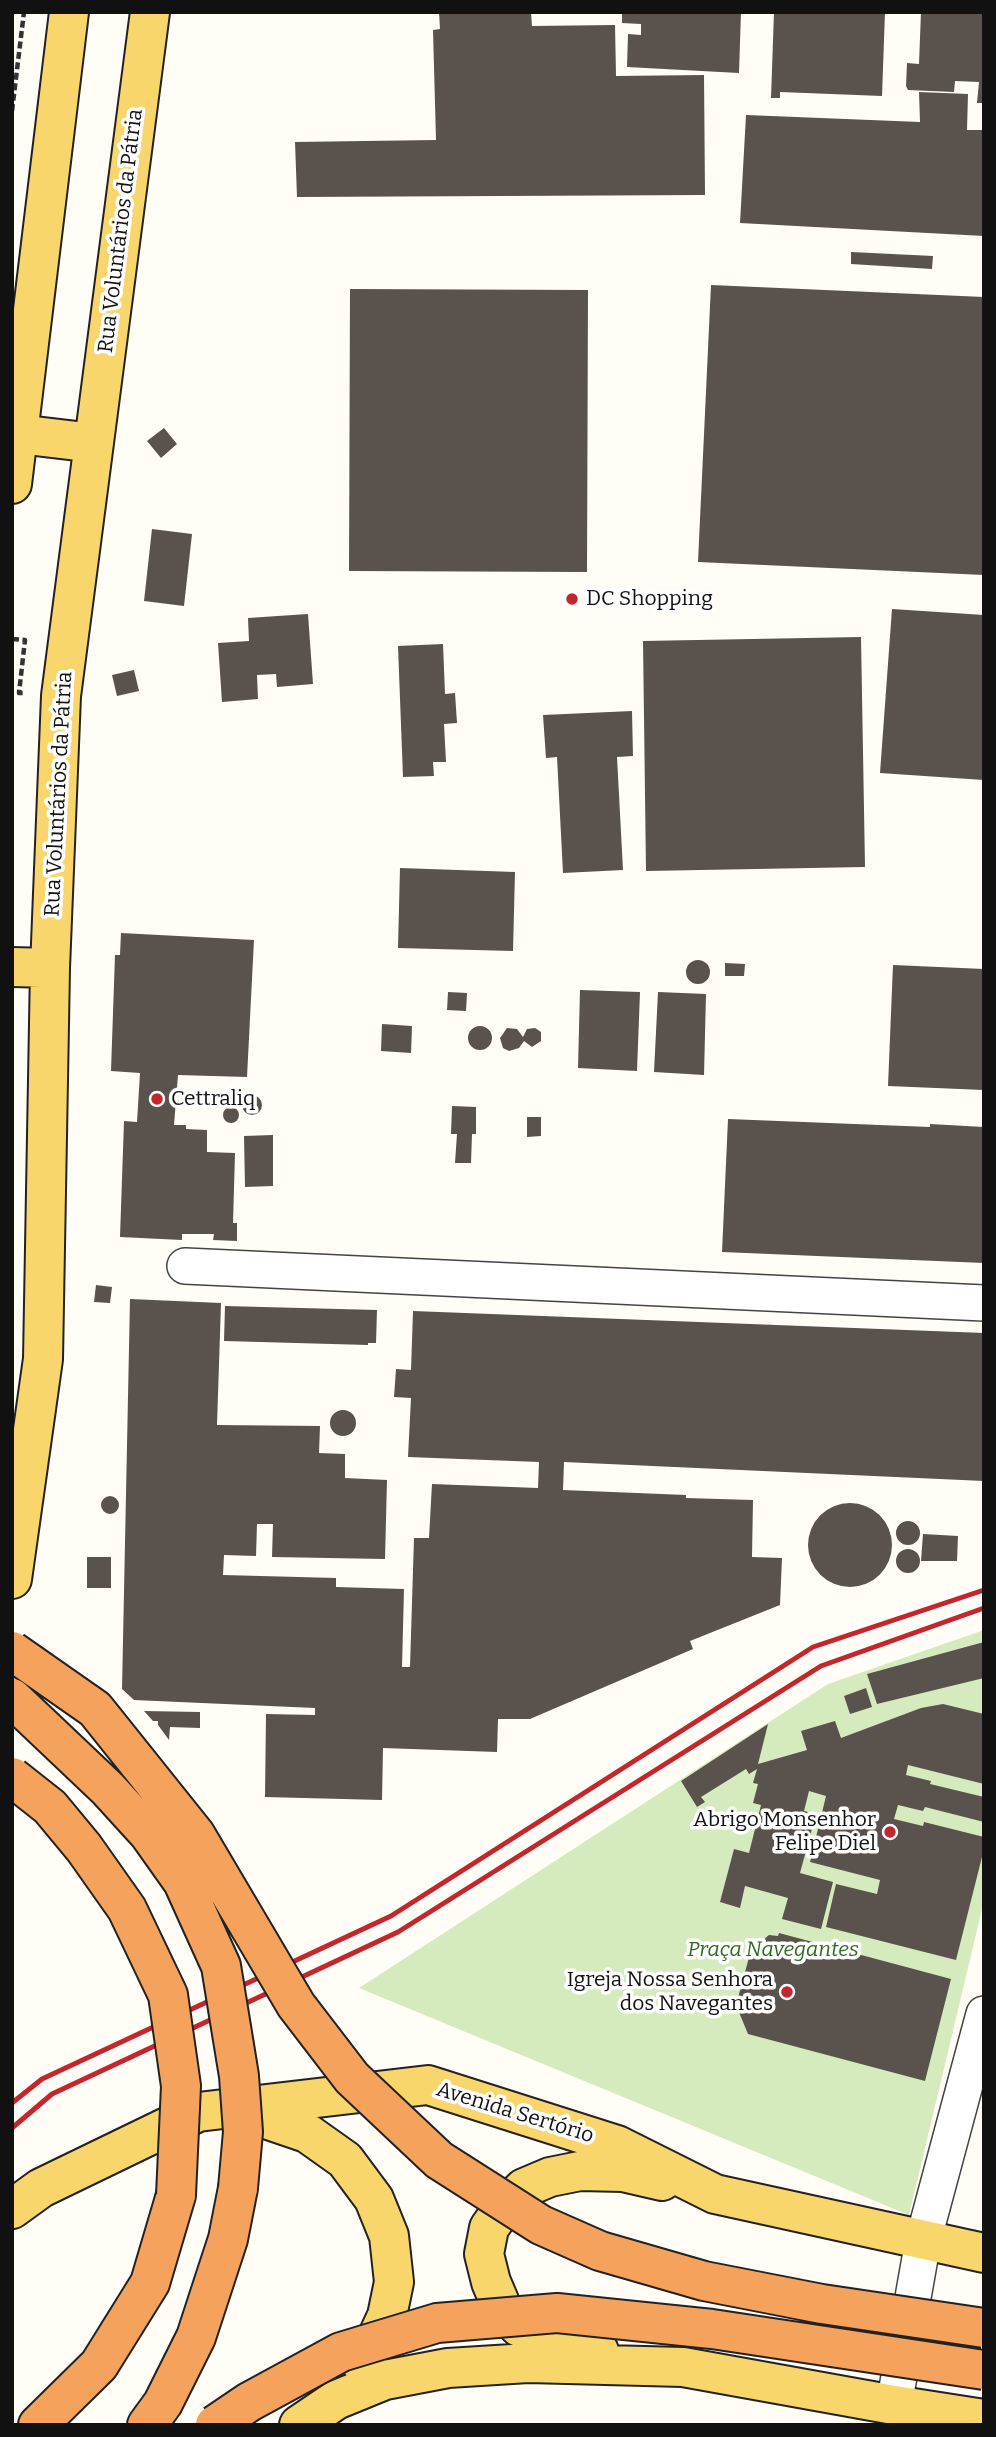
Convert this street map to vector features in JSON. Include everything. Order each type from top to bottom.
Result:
[{"type":"highway","points":[[12,1651],[95,1709],[195,1834],[296,2005],[352,2078],[439,2160],[541,2225],[600,2251],[704,2281],[822,2304],[984,2328]]},
{"type":"highway","points":[[12,1698],[108,1789],[149,1834],[183,1882],[221,1966],[239,2076],[243,2132],[238,2188],[225,2250],[197,2337],[163,2403],[147,2425]]},
{"type":"highway","points":[[12,1777],[50,1807],[84,1848],[127,1909],[168,1995],[181,2086],[176,2195],[150,2283],[99,2365],[38,2425]]},
{"type":"highway","points":[[215,2425],[249,2402],[341,2352],[438,2323],[557,2313],[712,2329],[984,2370]]},
{"type":"main road","points":[[12,484],[69,12]]},
{"type":"main road","name":"Rua Voluntários da Pátria","points":[[12,1579],[50,968],[61,696],[150,12]]},
{"type":"main road","points":[[18,434],[94,443]]},
{"type":"main road","points":[[12,967],[50,968]]},
{"type":"main road","name":"Avenida Sertório","points":[[12,2209],[41,2188],[198,2112],[428,2085],[617,2145],[715,2194],[984,2253]]},
{"type":"main road","points":[[198,2112],[260,2118],[307,2133],[345,2160],[374,2199],[389,2236],[394,2282],[387,2316],[374,2344],[336,2400]]},
{"type":"main road","points":[[715,2194],[623,2172],[580,2171],[550,2177],[524,2188],[503,2208],[489,2228],[486,2241],[484,2254],[491,2282],[502,2308],[519,2327],[584,2348],[984,2419]]},
{"type":"main road","points":[[299,2425],[336,2400],[385,2380],[448,2368],[528,2363],[683,2367]]},
{"type":"street","points":[[185,1266],[984,1303]]},
{"type":"street","points":[[894,2405],[923,2241],[981,2035]]},
{"type":"path","points":[[12,111],[24,12]]},
{"type":"green space","name":"Praça Navegantes","points":[[984,1630],[984,1901],[909,2215],[359,1988],[828,1684]]},
{"type":"building","points":[[439,12],[531,12],[532,26],[615,25],[616,76],[704,75],[705,195],[297,197],[295,142],[436,140],[433,30],[440,29]]},
{"type":"building","points":[[622,12],[741,12],[739,73],[627,67],[628,34],[641,35],[641,24],[622,23]]},
{"type":"building","points":[[774,12],[885,12],[882,96],[780,92],[780,98],[771,98]]},
{"type":"building","points":[[921,12],[984,12],[984,103],[977,103],[979,82],[955,81],[954,92],[908,90],[907,63],[919,64]]},
{"type":"building","points":[[919,92],[968,94],[967,130],[984,130],[984,236],[740,223],[746,115],[920,122]]},
{"type":"building","points":[[851,252],[933,256],[932,269],[851,264]]},
{"type":"building","points":[[711,285],[984,297],[984,575],[698,562]]},
{"type":"building","points":[[350,289],[588,290],[587,572],[349,571]]},
{"type":"building","points":[[164,428],[177,444],[161,458],[147,441]]},
{"type":"building","points":[[152,529],[192,534],[184,606],[144,601]]},
{"type":"building","points":[[892,609],[984,615],[984,780],[880,773]]},
{"type":"building","points":[[308,614],[313,684],[277,687],[276,674],[257,675],[258,699],[222,702],[218,643],[249,641],[248,618]]},
{"type":"building","points":[[861,637],[865,867],[646,871],[643,641]]},
{"type":"building","points":[[443,644],[445,694],[455,693],[457,723],[444,724],[446,762],[433,762],[434,776],[403,777],[398,646]]},
{"type":"building","points":[[134,670],[139,691],[117,696],[112,675]]},
{"type":"building","points":[[632,711],[633,756],[617,757],[623,870],[563,873],[557,757],[546,758],[543,715]]},
{"type":"building","points":[[400,868],[515,872],[513,951],[398,948]]},
{"type":"building","name":"Cettraliq","points":[[121,933],[254,940],[247,1077],[178,1075],[174,1125],[186,1125],[186,1129],[207,1130],[207,1152],[235,1153],[233,1223],[237,1223],[237,1241],[213,1240],[214,1234],[182,1234],[182,1240],[120,1237],[124,1121],[137,1122],[140,1073],[111,1071],[115,955],[120,955]]},
{"type":"building","points":[[693,960],[703,960],[710,967],[710,977],[703,984],[693,984],[686,977],[686,967]]},
{"type":"building","points":[[725,963],[745,964],[744,976],[725,976]]},
{"type":"building","points":[[893,965],[984,969],[984,1090],[888,1086]]},
{"type":"building","points":[[580,990],[640,992],[637,1071],[578,1068]]},
{"type":"building","points":[[448,992],[467,993],[466,1011],[447,1010]]},
{"type":"building","points":[[658,992],[706,994],[704,1075],[654,1072]]},
{"type":"building","points":[[382,1024],[412,1026],[411,1053],[381,1051]]},
{"type":"building","points":[[480,1026],[488,1030],[492,1038],[488,1046],[480,1050],[472,1046],[468,1038],[472,1030]]},
{"type":"building","points":[[507,1028],[517,1029],[523,1037],[527,1029],[535,1028],[541,1032],[541,1041],[532,1047],[524,1041],[519,1048],[509,1051],[503,1048],[500,1038]]},
{"type":"building","points":[[252,1095],[259,1098],[262,1105],[259,1112],[252,1115],[245,1112],[242,1105],[245,1098]]},
{"type":"building","points":[[452,1106],[476,1107],[476,1134],[472,1134],[471,1163],[455,1163],[457,1134],[451,1134]]},
{"type":"building","points":[[228,1107],[234,1107],[239,1115],[237,1121],[228,1123],[223,1118],[223,1112]]},
{"type":"building","points":[[527,1117],[541,1117],[541,1136],[527,1137]]},
{"type":"building","points":[[728,1119],[984,1127],[984,1263],[722,1252]]},
{"type":"building","points":[[273,1135],[273,1186],[245,1187],[244,1136]]},
{"type":"building","points":[[96,1285],[112,1287],[110,1303],[94,1302]]},
{"type":"building","points":[[130,1299],[221,1303],[217,1425],[320,1426],[319,1453],[345,1454],[345,1478],[387,1480],[385,1559],[272,1557],[273,1524],[257,1524],[256,1556],[224,1555],[223,1575],[336,1578],[336,1587],[404,1589],[402,1667],[410,1667],[414,1538],[429,1538],[432,1484],[538,1488],[539,1462],[408,1457],[411,1398],[394,1397],[396,1369],[411,1370],[413,1311],[984,1333],[984,1481],[564,1462],[563,1490],[753,1500],[752,1557],[782,1558],[780,1605],[690,1641],[693,1649],[530,1719],[498,1719],[497,1752],[383,1748],[382,1800],[265,1797],[266,1714],[315,1715],[315,1708],[134,1700],[122,1689]]},
{"type":"building","points":[[225,1306],[377,1310],[376,1343],[368,1345],[224,1341]]},
{"type":"building","points":[[343,1410],[352,1414],[356,1423],[352,1432],[343,1436],[334,1432],[330,1423],[334,1414]]},
{"type":"building","points":[[110,1496],[116,1499],[119,1505],[116,1511],[110,1514],[104,1511],[101,1505],[104,1499]]},
{"type":"building","points":[[850,1503],[866,1506],[885,1522],[892,1545],[889,1561],[873,1580],[850,1587],[834,1584],[815,1568],[808,1545],[811,1529],[827,1510]]},
{"type":"building","points":[[908,1521],[917,1524],[920,1533],[917,1542],[908,1545],[899,1542],[896,1533],[899,1524]]},
{"type":"building","points":[[923,1534],[958,1536],[957,1561],[921,1561]]},
{"type":"building","points":[[903,1549],[913,1549],[920,1556],[920,1566],[913,1573],[903,1573],[896,1566],[896,1556]]},
{"type":"building","points":[[87,1557],[111,1557],[111,1588],[87,1588]]},
{"type":"building","points":[[984,1642],[984,1678],[877,1704],[867,1674]]},
{"type":"building","points":[[866,1688],[872,1707],[850,1714],[844,1696]]},
{"type":"building","name":"Abrigo Monsenhor Felipe Diel","points":[[943,1704],[984,1714],[984,1784],[908,1765],[906,1775],[931,1781],[930,1784],[984,1797],[984,1822],[925,1807],[923,1811],[898,1805],[894,1819],[923,1826],[924,1822],[984,1837],[984,1849],[956,1960],[826,1927],[836,1884],[877,1894],[880,1880],[810,1862],[826,1796],[809,1791],[804,1811],[816,1814],[800,1873],[833,1882],[821,1929],[782,1919],[788,1898],[745,1886],[740,1908],[720,1902],[734,1849],[749,1853],[761,1805],[753,1803],[758,1784],[753,1783],[757,1769],[749,1774],[746,1769],[701,1797],[705,1802],[697,1807],[681,1781],[768,1724],[758,1764],[807,1750],[801,1731],[835,1721],[841,1738],[921,1708]]},
{"type":"building","points":[[144,1711],[200,1712],[200,1728],[170,1727],[169,1740],[158,1721],[153,1721]]},
{"type":"building","points":[[779,1933],[951,1979],[925,2081],[748,2034],[736,2005],[751,1950],[769,1935],[778,1936]]},
{"type":"railway","points":[[12,2103],[42,2079],[391,1916],[813,1647],[984,1590]]},
{"type":"railway","points":[[12,2128],[52,2094],[398,1932],[821,1666],[984,1608]]},
{"type":"place","name":"DC Shopping","points":[[572,599]]},
{"type":"place","name":"Cettraliq","points":[[157,1099]]},
{"type":"place","name":"Abrigo Monsenhor Felipe Diel","points":[[890,1832]]},
{"type":"place","name":"Igreja Nossa Senhora dos Navegantes","points":[[787,1992]]}]
